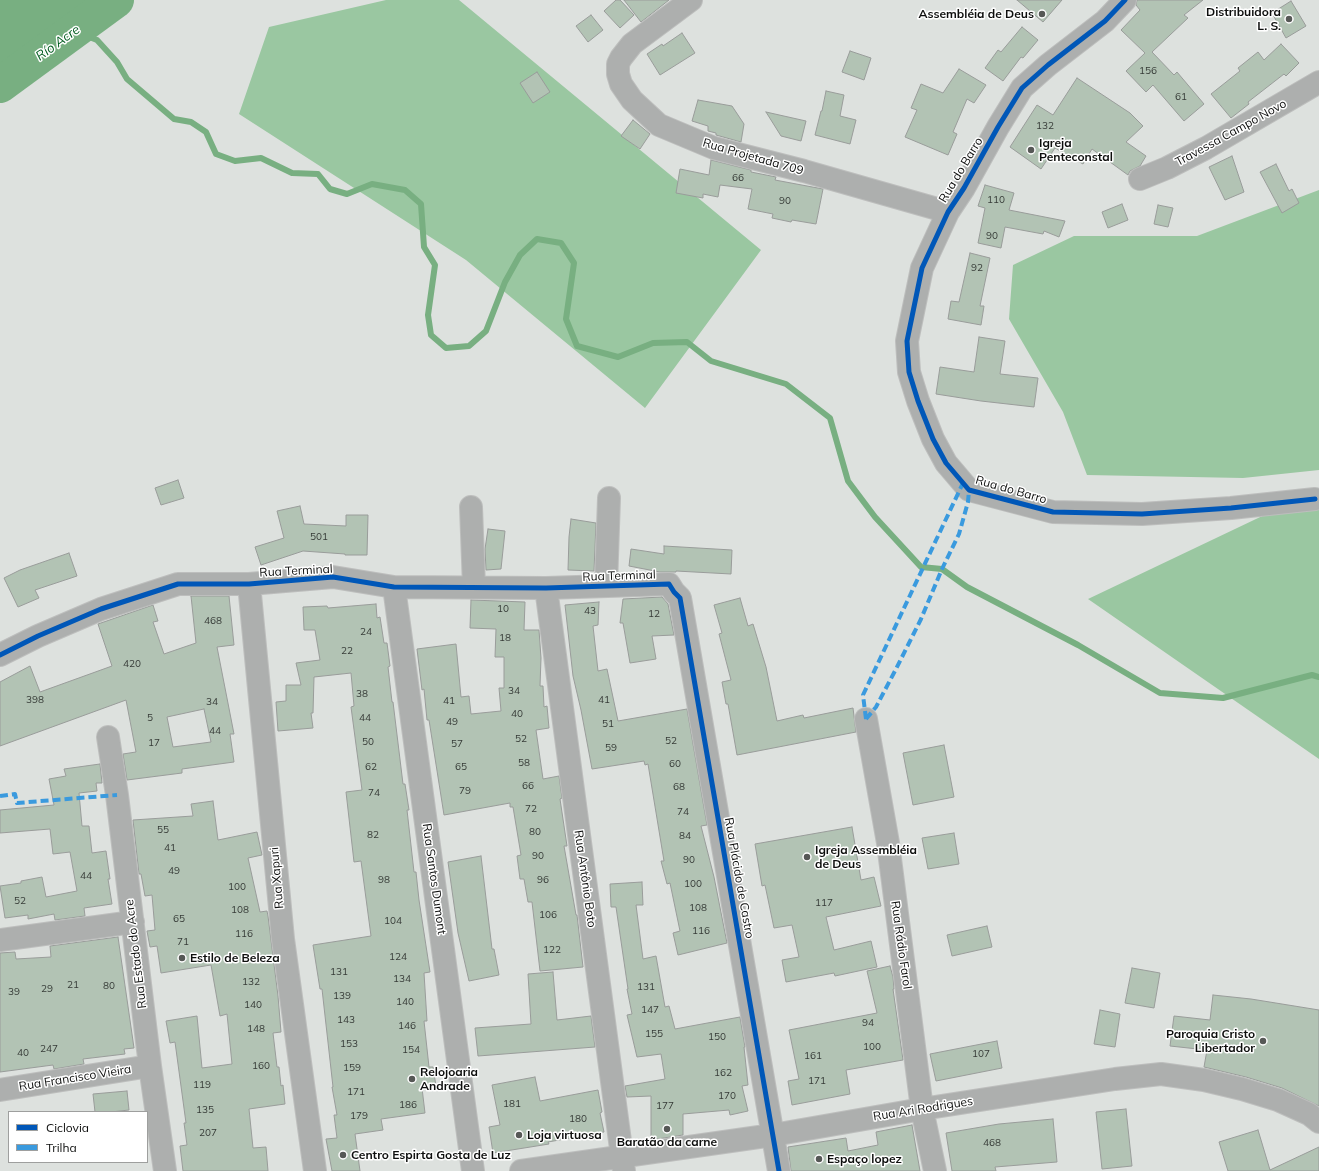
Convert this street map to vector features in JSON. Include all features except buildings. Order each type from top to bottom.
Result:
[{"type":"street","name":"Rua Projetada 709","points":[[691,0],[632,44],[618,64],[618,74],[621,84],[632,100],[659,125],[714,148],[804,171],[948,212]]},
{"type":"street","name":"Rua do Barro","points":[[1125,0],[1105,21],[1048,65],[1022,88],[964,188],[948,212],[922,268],[907,341],[909,372],[918,401],[933,439],[946,463],[969,490],[1053,512],[1142,514],[1231,508],[1315,499]]},
{"type":"street","name":"Travessa Campo Novo","points":[[1140,179],[1167,168],[1206,148],[1319,82]]},
{"type":"street","points":[[606,586],[609,498]]},
{"type":"street","points":[[471,507],[474,587]]},
{"type":"street","name":"Rua Terminal","points":[[0,655],[38,636],[101,609],[178,584],[249,584],[333,577],[394,587],[546,588],[669,584],[674,592]]},
{"type":"street","name":"Rua Xapuri","points":[[249,584],[283,939],[315,1171]]},
{"type":"street","name":"Rua Santos Dumont","points":[[394,587],[473,1171]]},
{"type":"street","name":"Rua Antônio Boto","points":[[546,588],[623,1163]]},
{"type":"street","name":"Rua Plácido de Castro","points":[[674,592],[680,598],[779,1171]]},
{"type":"street","name":"Rua Rádio Farol","points":[[866,719],[888,843],[922,1109],[935,1171]]},
{"type":"street","name":"Rua Estado do Acre","points":[[108,737],[117,795],[150,1066],[166,1171]]},
{"type":"street","points":[[0,940],[133,922]]},
{"type":"street","name":"Rua Francisco Vieira","points":[[0,1090],[150,1066]]},
{"type":"street","name":"Rua Ari Rodrigues","points":[[521,1171],[623,1163],[922,1109],[1115,1079],[1161,1074],[1204,1080],[1242,1089],[1278,1100],[1309,1114],[1319,1122]]},
{"type":"shaded area","points":[[0,0],[108,0],[74,31],[0,69]]},
{"type":"shaded area","points":[[386,0],[459,0],[761,250],[645,408],[466,260],[239,114],[269,27]]},
{"type":"shaded area","points":[[1319,190],[1319,470],[1243,478],[1087,475],[1063,412],[1009,319],[1013,265],[1074,236],[1197,236]]},
{"type":"shaded area","points":[[1319,489],[1319,759],[1088,599]]},
{"type":"waterway","name":"Río Acre","points":[[0,85],[116,0]]},
{"type":"waterway","points":[[74,31],[97,40],[117,62],[127,79],[174,119],[191,122],[206,132],[216,154],[235,161],[261,158],[292,173],[318,174],[330,189],[347,194],[372,184],[405,190],[421,204],[424,247],[435,265],[428,315],[431,335],[446,348],[469,346],[486,331],[505,282],[520,255],[537,239],[561,243],[574,263],[566,319],[577,346],[618,357],[653,343],[687,342],[711,361],[786,384],[830,418],[848,481],[875,517],[921,567],[942,569],[967,587],[1078,645],[1160,693],[1223,698],[1312,675],[1319,677]]},
{"type":"marked path","points":[[866,719],[863,695],[963,483]]},
{"type":"marked path","points":[[866,719],[876,707],[921,619],[942,569],[959,534],[968,502],[969,490]]},
{"type":"marked path","points":[[0,796],[15,794],[17,803],[117,795]]},
{"type":"cycle path","points":[[1125,0],[1105,21],[1048,65],[1022,88],[964,188],[948,212],[922,268],[907,341],[909,372],[918,401],[933,439],[946,463],[969,490],[1053,512],[1142,514],[1231,508],[1315,499]]},
{"type":"cycle path","points":[[0,655],[38,636],[101,609],[178,584],[249,584],[333,577],[394,587],[546,588],[669,584],[680,598],[779,1171]]},
{"type":"place","name":"Assembléia de Deus","points":[[1042,14]]},
{"type":"place","name":"Distribuidora L. S.","points":[[1289,19]]},
{"type":"place","name":"Igreja Penteconstal","points":[[1031,150]]},
{"type":"place","name":"Igreja Assembléia de Deus","points":[[807,857]]},
{"type":"place","name":"Estilo de Beleza","points":[[182,958]]},
{"type":"place","name":"Paroquia Cristo Libertador","points":[[1263,1041]]},
{"type":"place","name":"Relojoaria Andrade","points":[[412,1079]]},
{"type":"place","name":"Baratão da carne","points":[[667,1129]]},
{"type":"place","name":"Loja virtuosa","points":[[519,1135]]},
{"type":"place","name":"Centro Espirta Gosta de Luz","points":[[343,1155]]},
{"type":"place","name":"Espaço lopez","points":[[819,1159]]}]
